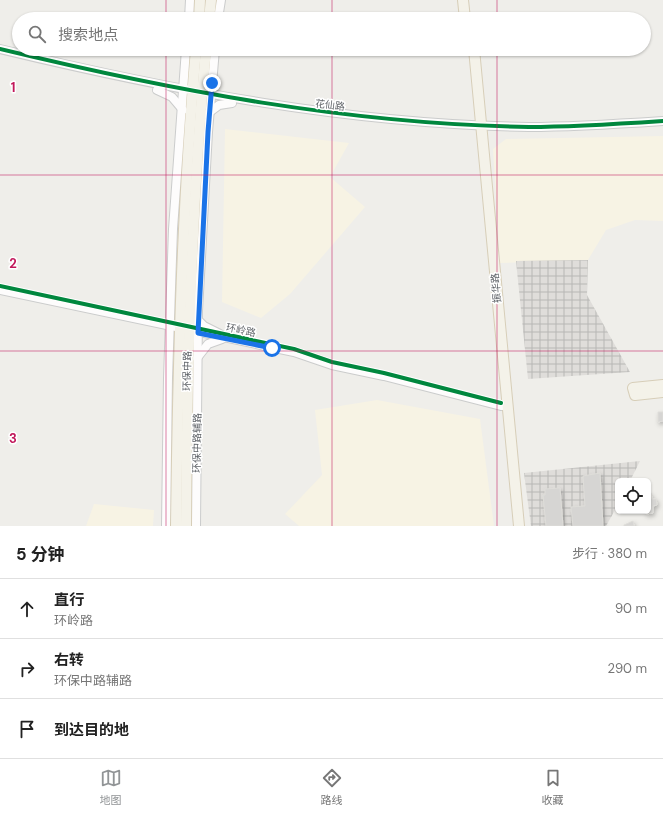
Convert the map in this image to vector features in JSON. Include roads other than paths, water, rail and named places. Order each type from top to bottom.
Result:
[{"type":"main road","points":[[199,12],[200,0]]},
{"type":"main road","points":[[210,12],[211,0]]},
{"type":"main road","points":[[463,0],[464,12]]},
{"type":"main road","points":[[470,0],[471,12]]},
{"type":"main road","name":"环保中路","points":[[176,526],[178,370],[199,132],[194,56]]},
{"type":"main road","name":"环保中路","points":[[184,304],[190,123],[205,56]]},
{"type":"main road","name":"振华路","points":[[469,56],[478,127],[519,526]]},
{"type":"main road","name":"振华路","points":[[474,56],[478,127],[512,526]]},
{"type":"main road","name":"环保中路","points":[[182,327],[187,384],[186,526]]},
{"type":"main road","points":[[663,385],[633,388],[635,395],[663,392]]},
{"type":"street","points":[[189,12],[190,0]]},
{"type":"street","points":[[219,12],[221,0]]},
{"type":"street","name":"花仙路","points":[[0,50],[12,53]]},
{"type":"street","name":"花仙路","points":[[0,55],[233,101],[356,116],[478,127],[577,131],[663,126]]},
{"type":"street","name":"花仙路","points":[[26,56],[158,87]]},
{"type":"street","points":[[158,87],[173,83],[184,75],[191,56]]},
{"type":"street","name":"环保中路辅路","points":[[196,526],[197,358],[182,327],[173,229],[182,107],[212,83],[214,56]]},
{"type":"street","points":[[205,61],[207,74],[212,83],[233,101]]},
{"type":"street","name":"环保中路辅路","points":[[166,526],[169,340],[182,327],[198,320],[210,111],[184,75]]},
{"type":"street","points":[[158,87],[172,97],[182,107],[190,123]]},
{"type":"street","points":[[199,132],[204,117],[210,111],[219,105],[233,101]]},
{"type":"street","name":"花仙路","points":[[478,127],[577,126],[663,121]]},
{"type":"street","name":"环岭路","points":[[0,286],[153,320],[227,339],[294,352],[332,365],[501,404]]},
{"type":"street","name":"环岭路","points":[[0,290],[153,320]]},
{"type":"street","points":[[184,304],[204,326],[220,334]]},
{"type":"street","points":[[153,320],[163,330],[169,340],[178,370]]},
{"type":"street","name":"环岭路","points":[[182,327],[294,349],[332,362],[384,373],[501,404]]},
{"type":"street","points":[[187,384],[197,358],[208,344],[217,340],[227,339]]}]
